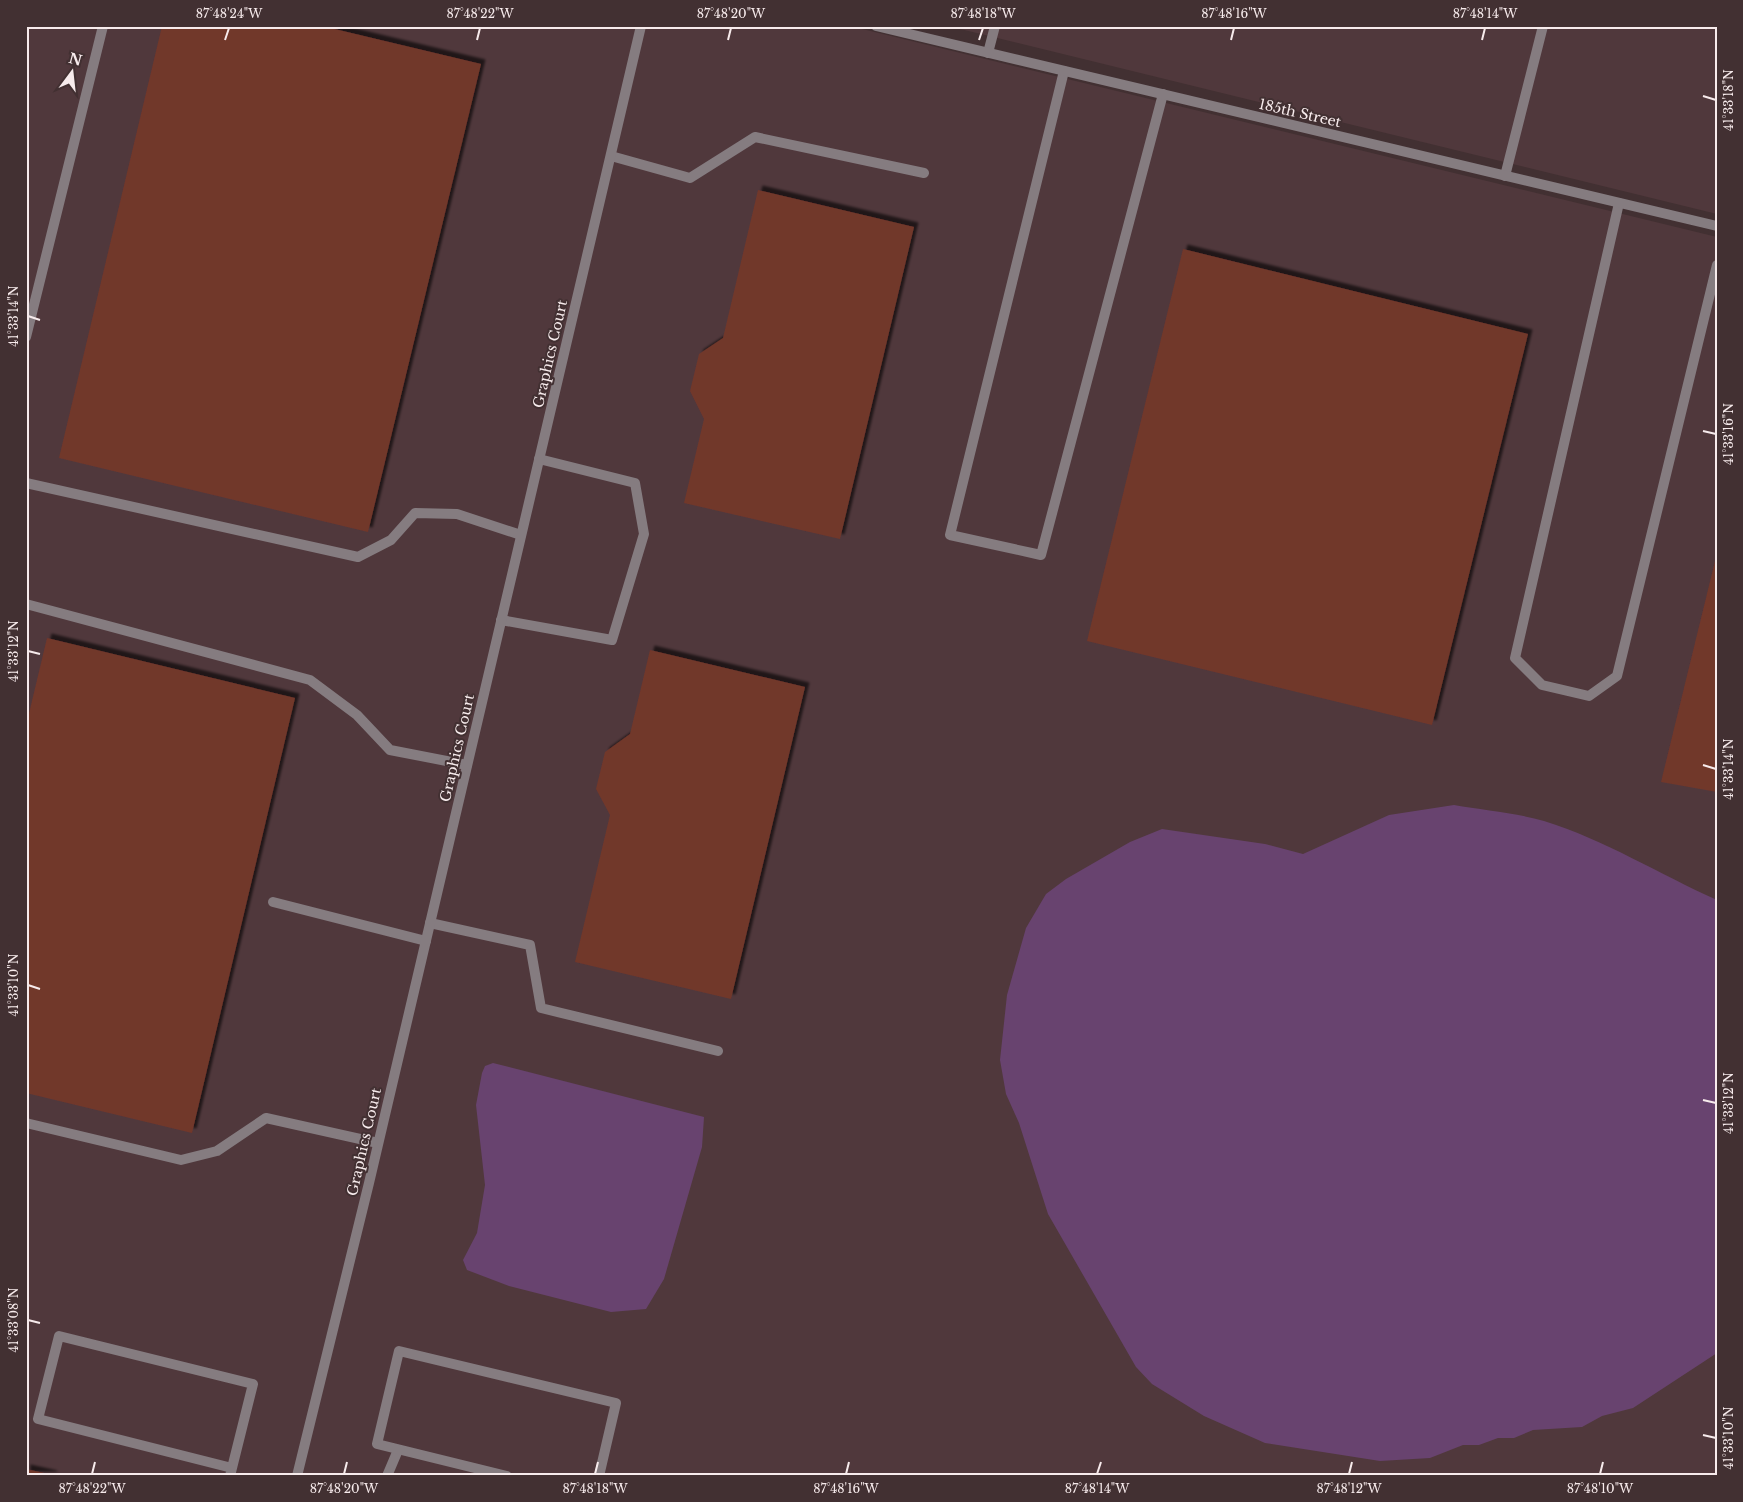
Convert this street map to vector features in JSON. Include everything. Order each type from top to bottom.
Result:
[{"type":"street","points":[[26,337],[102,26]]},
{"type":"street","name":"Graphics Court","points":[[297,1476],[426,941],[641,26]]},
{"type":"street","name":"185th Street","points":[[876,26],[1717,226]]},
{"type":"street","points":[[988,53],[995,26]]},
{"type":"street","points":[[1506,176],[1543,26]]},
{"type":"street","points":[[1064,71],[950,535],[1042,556],[1163,94]]},
{"type":"street","points":[[611,156],[690,178],[755,137],[924,173]]},
{"type":"street","points":[[1619,202],[1515,658],[1542,685],[1589,696],[1617,676],[1717,265]]},
{"type":"street","points":[[501,620],[612,640],[644,534],[635,483],[539,459]]},
{"type":"street","points":[[26,483],[358,557],[392,540],[415,514],[457,514],[521,535]]},
{"type":"street","points":[[26,604],[310,680],[357,715],[390,750],[467,765]]},
{"type":"street","points":[[273,902],[426,941]]},
{"type":"street","points":[[430,923],[530,945],[541,1008],[718,1051]]},
{"type":"street","points":[[26,1123],[181,1160],[216,1151],[266,1118],[378,1143]]},
{"type":"street","points":[[59,1336],[253,1384],[231,1472],[38,1419],[59,1336]]},
{"type":"street","points":[[507,1476],[377,1444],[399,1351],[616,1403],[598,1476]]},
{"type":"street","points":[[387,1476],[398,1450]]},
{"type":"shaded area","points":[[26,26],[850,26],[1717,237],[1717,1476],[26,1476]]},
{"type":"shaded area","points":[[948,26],[1717,26],[1717,214]]},
{"type":"shaded area","points":[[1454,805],[1522,816],[1567,829],[1610,847],[1717,900],[1717,1353],[1633,1408],[1602,1416],[1582,1427],[1533,1430],[1514,1438],[1498,1438],[1479,1445],[1463,1445],[1430,1458],[1380,1461],[1265,1443],[1204,1416],[1152,1384],[1136,1367],[1048,1214],[1019,1123],[1006,1094],[1000,1060],[1007,995],[1026,928],[1046,894],[1066,879],[1130,842],[1162,829],[1265,844],[1303,854],[1389,815]]},
{"type":"shaded area","points":[[493,1063],[704,1117],[702,1147],[664,1279],[646,1309],[611,1312],[509,1286],[467,1270],[463,1260],[477,1233],[485,1185],[476,1105],[482,1073],[485,1066]]},
{"type":"building","points":[[162,26],[322,26],[481,64],[368,532],[59,458]]},
{"type":"building","points":[[758,190],[914,227],[840,539],[684,503],[704,419],[690,391],[699,354],[723,338]]},
{"type":"building","points":[[1183,249],[1528,334],[1432,725],[1087,641]]},
{"type":"building","points":[[1717,557],[1717,792],[1661,782]]},
{"type":"building","points":[[47,638],[295,698],[192,1133],[26,1093],[26,726]]},
{"type":"building","points":[[650,650],[805,687],[731,999],[575,962],[610,815],[596,789],[605,752],[630,734]]},
{"type":"building","points":[[26,1469],[53,1475],[26,1476]]}]
